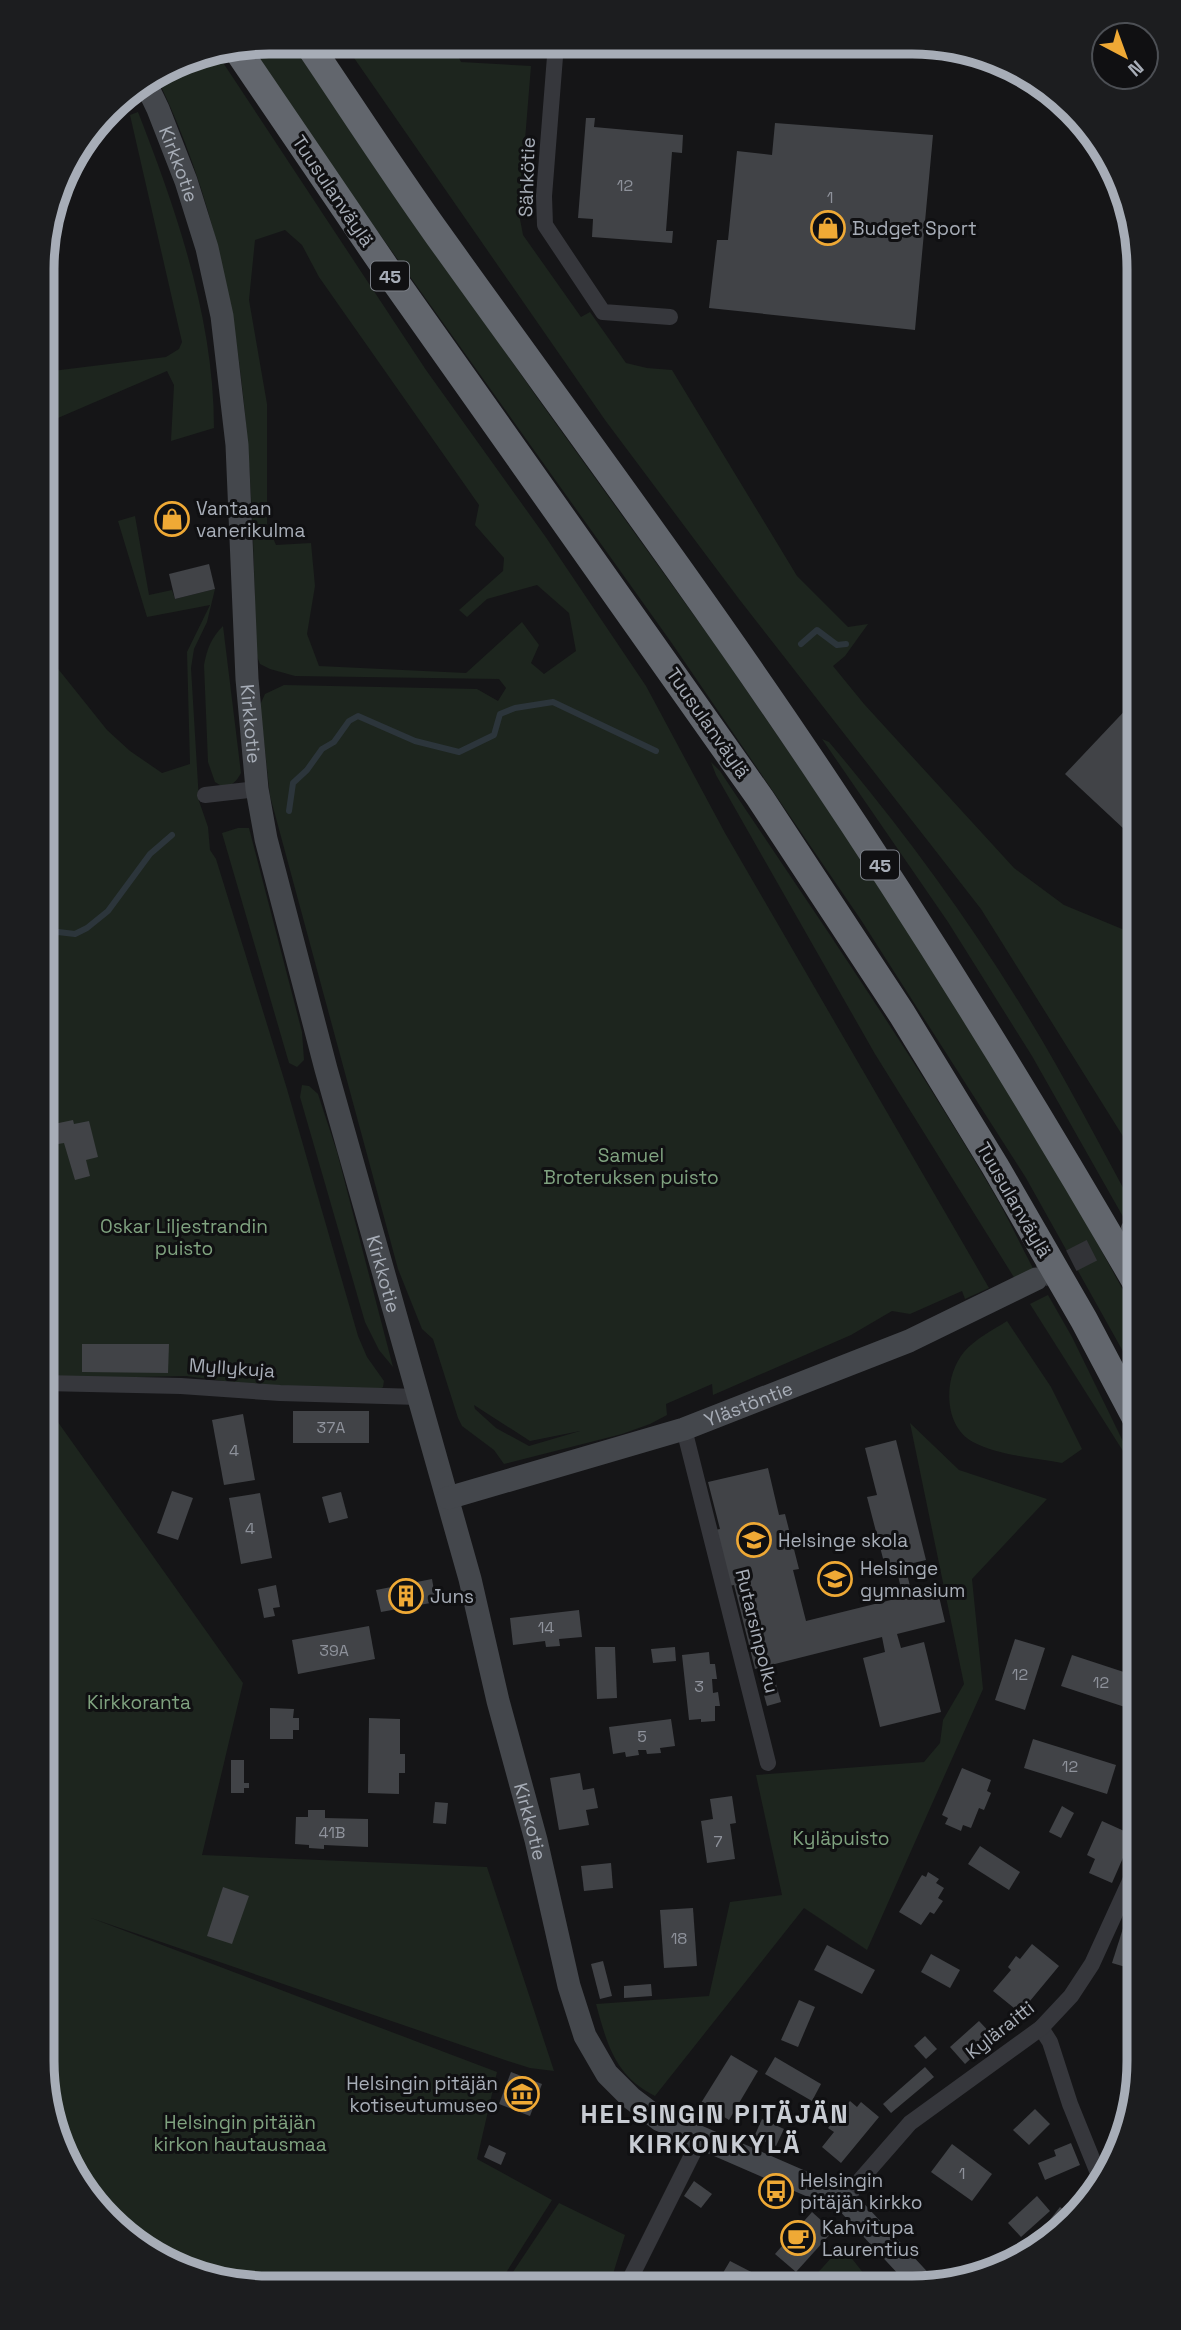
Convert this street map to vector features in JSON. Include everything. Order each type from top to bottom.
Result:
[{"type":"highway","name":"45","points":[[315,54],[436,232],[812,761],[956,980],[1054,1139],[1126,1265]]},
{"type":"highway","name":"Tuusulanväylä","points":[[241,56],[394,281],[768,809],[902,1014],[995,1166],[1084,1320],[1126,1400]]},
{"type":"street","name":"Sähkötie","points":[[555,54],[544,196],[545,225],[603,312],[670,317]]},
{"type":"street","name":"Kirkkotie","points":[[149,91],[186,181],[207,248],[222,316],[237,445],[247,679],[257,789],[266,839],[326,1069],[473,1591],[498,1701],[536,1840],[569,1986],[584,2036],[607,2074],[631,2098],[660,2120],[846,2201],[915,2276]]},
{"type":"street","points":[[205,795],[257,789]]},
{"type":"street","name":"Ylästöntie","points":[[448,1498],[684,1429],[896,1347],[1036,1279]]},
{"type":"street","name":"Myllykuja","points":[[54,1383],[181,1385],[280,1393],[419,1397]]},
{"type":"street","name":"Rutarsinpolku","points":[[684,1429],[768,1763]]},
{"type":"street","name":"Kyläraitti","points":[[846,2201],[855,2186],[910,2123],[1041,2028],[1071,1996],[1092,1964],[1126,1889]]},
{"type":"street","points":[[1041,2028],[1050,2042],[1070,2104],[1096,2171]]},
{"type":"street","points":[[631,2276],[700,2138]]},
{"type":"green space","points":[[298,54],[536,396],[719,650],[875,878],[1052,1161],[1126,1296],[1126,1357],[1026,1178],[861,920],[671,642],[321,152],[257,55]]},
{"type":"green space","points":[[351,54],[457,54],[461,62],[531,66],[519,214],[523,235],[581,317],[590,312],[626,363],[672,370],[797,576],[848,627],[868,624],[845,656],[833,666],[864,704],[1014,868],[1064,905],[1127,931],[1127,1142],[981,909],[739,599],[605,420]]},
{"type":"green space","name":"Samuel Broteruksen puisto","points":[[221,60],[426,370],[545,536],[646,686],[725,833],[989,1288],[965,1299],[962,1291],[910,1314],[892,1311],[851,1335],[713,1395],[712,1384],[666,1404],[667,1415],[622,1434],[504,1464],[494,1450],[462,1426],[433,1339],[422,1329],[398,1269],[270,796],[260,705],[265,694],[284,685],[477,689],[498,701],[506,688],[499,679],[295,676],[260,664],[256,654],[247,431],[239,359],[227,287],[209,216],[186,146],[159,84],[200,66]],"holes":[[[285,230],[302,245],[319,277],[479,505],[475,525],[504,558],[503,571],[459,610],[467,617],[487,599],[537,585],[569,613],[576,651],[544,674],[531,663],[539,645],[522,622],[466,673],[319,666],[307,634],[315,586],[311,543],[276,545],[267,524],[267,404],[249,300],[255,240]],[[474,1405],[530,1441],[580,1431],[529,1446],[496,1428]]]},
{"type":"green space","points":[[138,112],[166,188],[191,267],[208,347],[214,428],[171,441],[174,385],[167,371],[55,419],[55,371],[166,357],[179,349],[182,342],[130,115]]},
{"type":"green space","name":"Oskar Liljestrandin puisto","points":[[135,516],[149,595],[172,590],[175,599],[215,589],[207,622],[194,649],[191,668],[199,801],[208,827],[210,850],[216,859],[287,1089],[358,1336],[367,1357],[384,1381],[383,1387],[376,1393],[293,1390],[186,1376],[54,1379],[55,665],[107,730],[130,751],[162,773],[190,764],[187,652],[210,605],[147,617],[118,521]]},
{"type":"green space","points":[[223,626],[241,773],[227,786],[215,782],[208,762],[204,665],[210,644]]},
{"type":"green space","points":[[822,739],[829,742],[881,805],[978,938],[1022,1007],[1126,1194],[1126,1222],[1032,1056],[948,922]]},
{"type":"green space","points":[[711,762],[720,771],[899,1039],[1000,1204],[1034,1270],[1015,1279],[875,1054]]},
{"type":"green space","points":[[249,828],[302,1032],[304,1060],[297,1067],[289,1063],[222,833]]},
{"type":"green space","points":[[302,1085],[309,1086],[318,1094],[337,1152],[393,1367],[379,1350],[365,1322],[300,1097]]},
{"type":"green space","points":[[1048,1295],[1072,1337],[1126,1448],[1126,1456],[1030,1304]]},
{"type":"green space","points":[[1007,1321],[1051,1387],[1082,1449],[1062,1463],[983,1447],[963,1435],[951,1413],[950,1387],[957,1362],[973,1343]]},
{"type":"green space","points":[[54,1417],[243,1683],[202,1855],[487,1867],[554,2071],[511,2062],[91,1918],[497,2072],[477,2159],[552,2200],[504,2276],[269,2276],[213,2268],[161,2247],[117,2213],[83,2168],[66,2130],[58,2103],[54,2061]]},
{"type":"green space","name":"Kyläpuisto","points":[[910,1423],[959,1470],[1047,1499],[972,1579],[983,1689],[867,1950],[804,1908],[655,2096],[630,2079],[622,2069],[609,2045],[596,2004],[709,1996],[730,1902],[782,1895],[756,1775],[924,1762],[940,1743],[943,1720],[964,1684]]},
{"type":"green space","points":[[559,2203],[625,2235],[612,2276],[510,2276]]},
{"type":"green space","points":[[842,2246],[866,2276],[815,2276]]},
{"type":"building","points":[[586,118],[595,118],[594,127],[683,135],[682,153],[672,152],[666,231],[673,231],[672,243],[592,237],[593,219],[578,218]]},
{"type":"building","points":[[775,123],[933,135],[915,330],[709,308],[717,240],[728,240],[737,151],[772,155]]},
{"type":"building","points":[[209,564],[215,589],[175,599],[169,574]]},
{"type":"building","points":[[1127,709],[1127,832],[1065,774]]},
{"type":"building","points":[[73,1120],[74,1124],[89,1121],[98,1157],[86,1160],[90,1176],[75,1180],[64,1143],[58,1144],[55,1124]]},
{"type":"building","points":[[82,1344],[169,1344],[168,1373],[82,1372]]},
{"type":"building","points":[[293,1411],[369,1411],[369,1443],[293,1443]]},
{"type":"building","points":[[243,1414],[255,1480],[224,1485],[212,1420]]},
{"type":"building","points":[[896,1440],[926,1560],[905,1565],[912,1595],[937,1588],[945,1622],[897,1634],[901,1648],[924,1642],[941,1712],[880,1727],[863,1658],[885,1652],[882,1637],[755,1669],[734,1585],[729,1586],[715,1530],[720,1529],[708,1482],[768,1468],[779,1515],[785,1514],[799,1569],[793,1570],[806,1621],[903,1597],[896,1567],[886,1570],[867,1497],[877,1495],[865,1448]]},
{"type":"building","points":[[172,1491],[193,1498],[178,1540],[157,1533]]},
{"type":"building","points":[[341,1492],[348,1518],[329,1523],[322,1497]]},
{"type":"building","points":[[260,1493],[272,1558],[241,1564],[229,1498]]},
{"type":"building","name":"Juns","points":[[432,1579],[436,1602],[381,1612],[376,1590]]},
{"type":"building","points":[[276,1585],[280,1607],[273,1608],[275,1616],[264,1618],[258,1589]]},
{"type":"building","points":[[579,1610],[582,1637],[559,1639],[560,1646],[546,1647],[545,1641],[513,1645],[510,1618]]},
{"type":"building","points":[[369,1626],[375,1659],[298,1674],[292,1640]]},
{"type":"building","points":[[1015,1639],[1045,1648],[1025,1710],[995,1700]]},
{"type":"building","points":[[595,1647],[615,1647],[617,1698],[597,1699]]},
{"type":"building","points":[[675,1647],[676,1661],[653,1663],[651,1649]]},
{"type":"building","points":[[709,1652],[710,1664],[715,1664],[717,1679],[712,1679],[713,1693],[718,1692],[720,1706],[715,1706],[715,1721],[689,1720],[682,1655]]},
{"type":"building","points":[[1072,1655],[1126,1673],[1126,1707],[1061,1686]]},
{"type":"building","points":[[776,1684],[781,1702],[767,1706],[762,1688]]},
{"type":"building","points":[[270,1708],[294,1709],[293,1718],[299,1718],[299,1730],[293,1730],[293,1739],[270,1739]]},
{"type":"building","points":[[369,1718],[400,1719],[400,1754],[405,1754],[405,1773],[399,1773],[399,1794],[368,1793]]},
{"type":"building","points":[[671,1719],[675,1746],[660,1748],[661,1753],[647,1754],[646,1750],[638,1750],[639,1755],[626,1757],[625,1752],[613,1754],[609,1727]]},
{"type":"building","points":[[1033,1739],[1116,1765],[1107,1794],[1024,1768]]},
{"type":"building","points":[[231,1760],[244,1760],[244,1783],[249,1783],[249,1788],[244,1788],[244,1793],[231,1793]]},
{"type":"building","points":[[962,1768],[991,1780],[987,1791],[991,1793],[984,1810],[979,1808],[971,1828],[963,1825],[961,1831],[945,1824],[948,1818],[942,1815]]},
{"type":"building","points":[[580,1773],[583,1790],[594,1788],[598,1808],[586,1810],[589,1825],[559,1830],[550,1778]]},
{"type":"building","points":[[732,1796],[736,1823],[730,1824],[735,1859],[707,1863],[701,1821],[713,1819],[710,1799]]},
{"type":"building","points":[[435,1802],[448,1803],[446,1824],[433,1823]]},
{"type":"building","points":[[1062,1806],[1074,1813],[1061,1838],[1049,1832]]},
{"type":"building","points":[[308,1810],[325,1810],[325,1818],[368,1819],[368,1847],[324,1845],[324,1849],[295,1844],[296,1817],[308,1817]]},
{"type":"building","points":[[1102,1821],[1126,1832],[1126,1851],[1112,1883],[1089,1873],[1095,1859],[1087,1855]]},
{"type":"building","points":[[980,1846],[1020,1872],[1009,1890],[968,1864]]},
{"type":"building","points":[[611,1863],[613,1888],[584,1891],[581,1866]]},
{"type":"building","points":[[928,1872],[939,1879],[936,1883],[944,1888],[938,1898],[943,1901],[934,1914],[930,1912],[921,1925],[899,1912],[922,1875],[926,1877]]},
{"type":"building","points":[[223,1887],[249,1896],[232,1944],[207,1936]]},
{"type":"building","points":[[693,1908],[697,1966],[664,1968],[660,1910]]},
{"type":"building","points":[[1126,1919],[1126,1967],[1112,1963]]},
{"type":"building","points":[[1032,1944],[1059,1966],[1020,2013],[993,1991],[1011,1970],[1008,1967],[1016,1956],[1020,1959]]},
{"type":"building","points":[[827,1945],[875,1970],[862,1994],[814,1970]]},
{"type":"building","points":[[931,1954],[960,1970],[950,1988],[921,1972]]},
{"type":"building","points":[[603,1961],[612,1996],[600,1999],[591,1964]]},
{"type":"building","points":[[651,1984],[652,1996],[624,1998],[624,1986]]},
{"type":"building","points":[[799,2000],[815,2007],[798,2047],[781,2040]]},
{"type":"building","points":[[979,2021],[994,2037],[965,2064],[950,2047]]},
{"type":"building","points":[[925,2036],[937,2049],[926,2059],[914,2046]]},
{"type":"building","points":[[731,2055],[758,2071],[729,2120],[701,2103]]},
{"type":"building","points":[[775,2057],[821,2084],[812,2101],[765,2074]]},
{"type":"building","points":[[925,2067],[934,2077],[891,2113],[883,2104]]},
{"type":"building","points":[[511,2072],[542,2084],[530,2116],[499,2104]]},
{"type":"building","points":[[850,2101],[857,2107],[861,2102],[879,2117],[841,2163],[822,2147],[834,2132],[828,2128]]},
{"type":"building","points":[[1035,2109],[1050,2124],[1029,2145],[1013,2130]]},
{"type":"building","points":[[762,2119],[784,2129],[776,2146],[754,2137]]},
{"type":"building","points":[[1071,2143],[1080,2165],[1045,2180],[1038,2163],[1056,2156],[1054,2150]]},
{"type":"building","points":[[952,2144],[992,2174],[972,2201],[931,2172]]},
{"type":"building","points":[[489,2145],[506,2153],[501,2165],[484,2157]]},
{"type":"building","points":[[694,2181],[712,2194],[701,2208],[684,2196]]},
{"type":"building","points":[[1037,2196],[1050,2211],[1021,2237],[1008,2223]]},
{"type":"building","points":[[1060,2207],[1066,2211],[1047,2228],[1045,2226]]},
{"type":"building","points":[[812,2212],[833,2231],[796,2272],[775,2254]]},
{"type":"building","points":[[730,2261],[759,2276],[721,2276]]},
{"type":"waterway","points":[[801,644],[817,630],[837,645],[846,644]]},
{"type":"waterway","points":[[289,811],[293,783],[307,770],[322,749],[334,742],[349,721],[358,716],[415,741],[459,752],[494,735],[500,714],[515,708],[553,702],[656,751]]},
{"type":"waterway","points":[[55,933],[75,934],[108,911],[150,854],[172,835]]},
{"type":"tunnel","points":[[1041,1276],[1126,1233]]},
{"type":"place","name":"Budget Sport","points":[[828,228]]},
{"type":"place","name":"Vantaan vanerikulma","points":[[172,519]]},
{"type":"place","name":"Helsinge skola","points":[[754,1540]]},
{"type":"place","name":"Helsinge gymnasium","points":[[835,1579]]},
{"type":"place","name":"Juns","points":[[406,1596]]},
{"type":"place","name":"Helsingin pitäjän kotiseutumuseo","points":[[522,2094]]},
{"type":"place","name":"Helsingin pitäjän kirkko","points":[[776,2191]]},
{"type":"place","name":"Kahvitupa Laurentius","points":[[798,2238]]},
{"type":"district","name":"HELSINGIN PITÄJÄN KIRKONKYLÄ","points":[[715,2129]]},
{"type":"park label","name":"Kirkkoranta","points":[[139,1702]]},
{"type":"park label","name":"Helsingin pitäjän kirkon hautausmaa","points":[[240,2133]]}]
